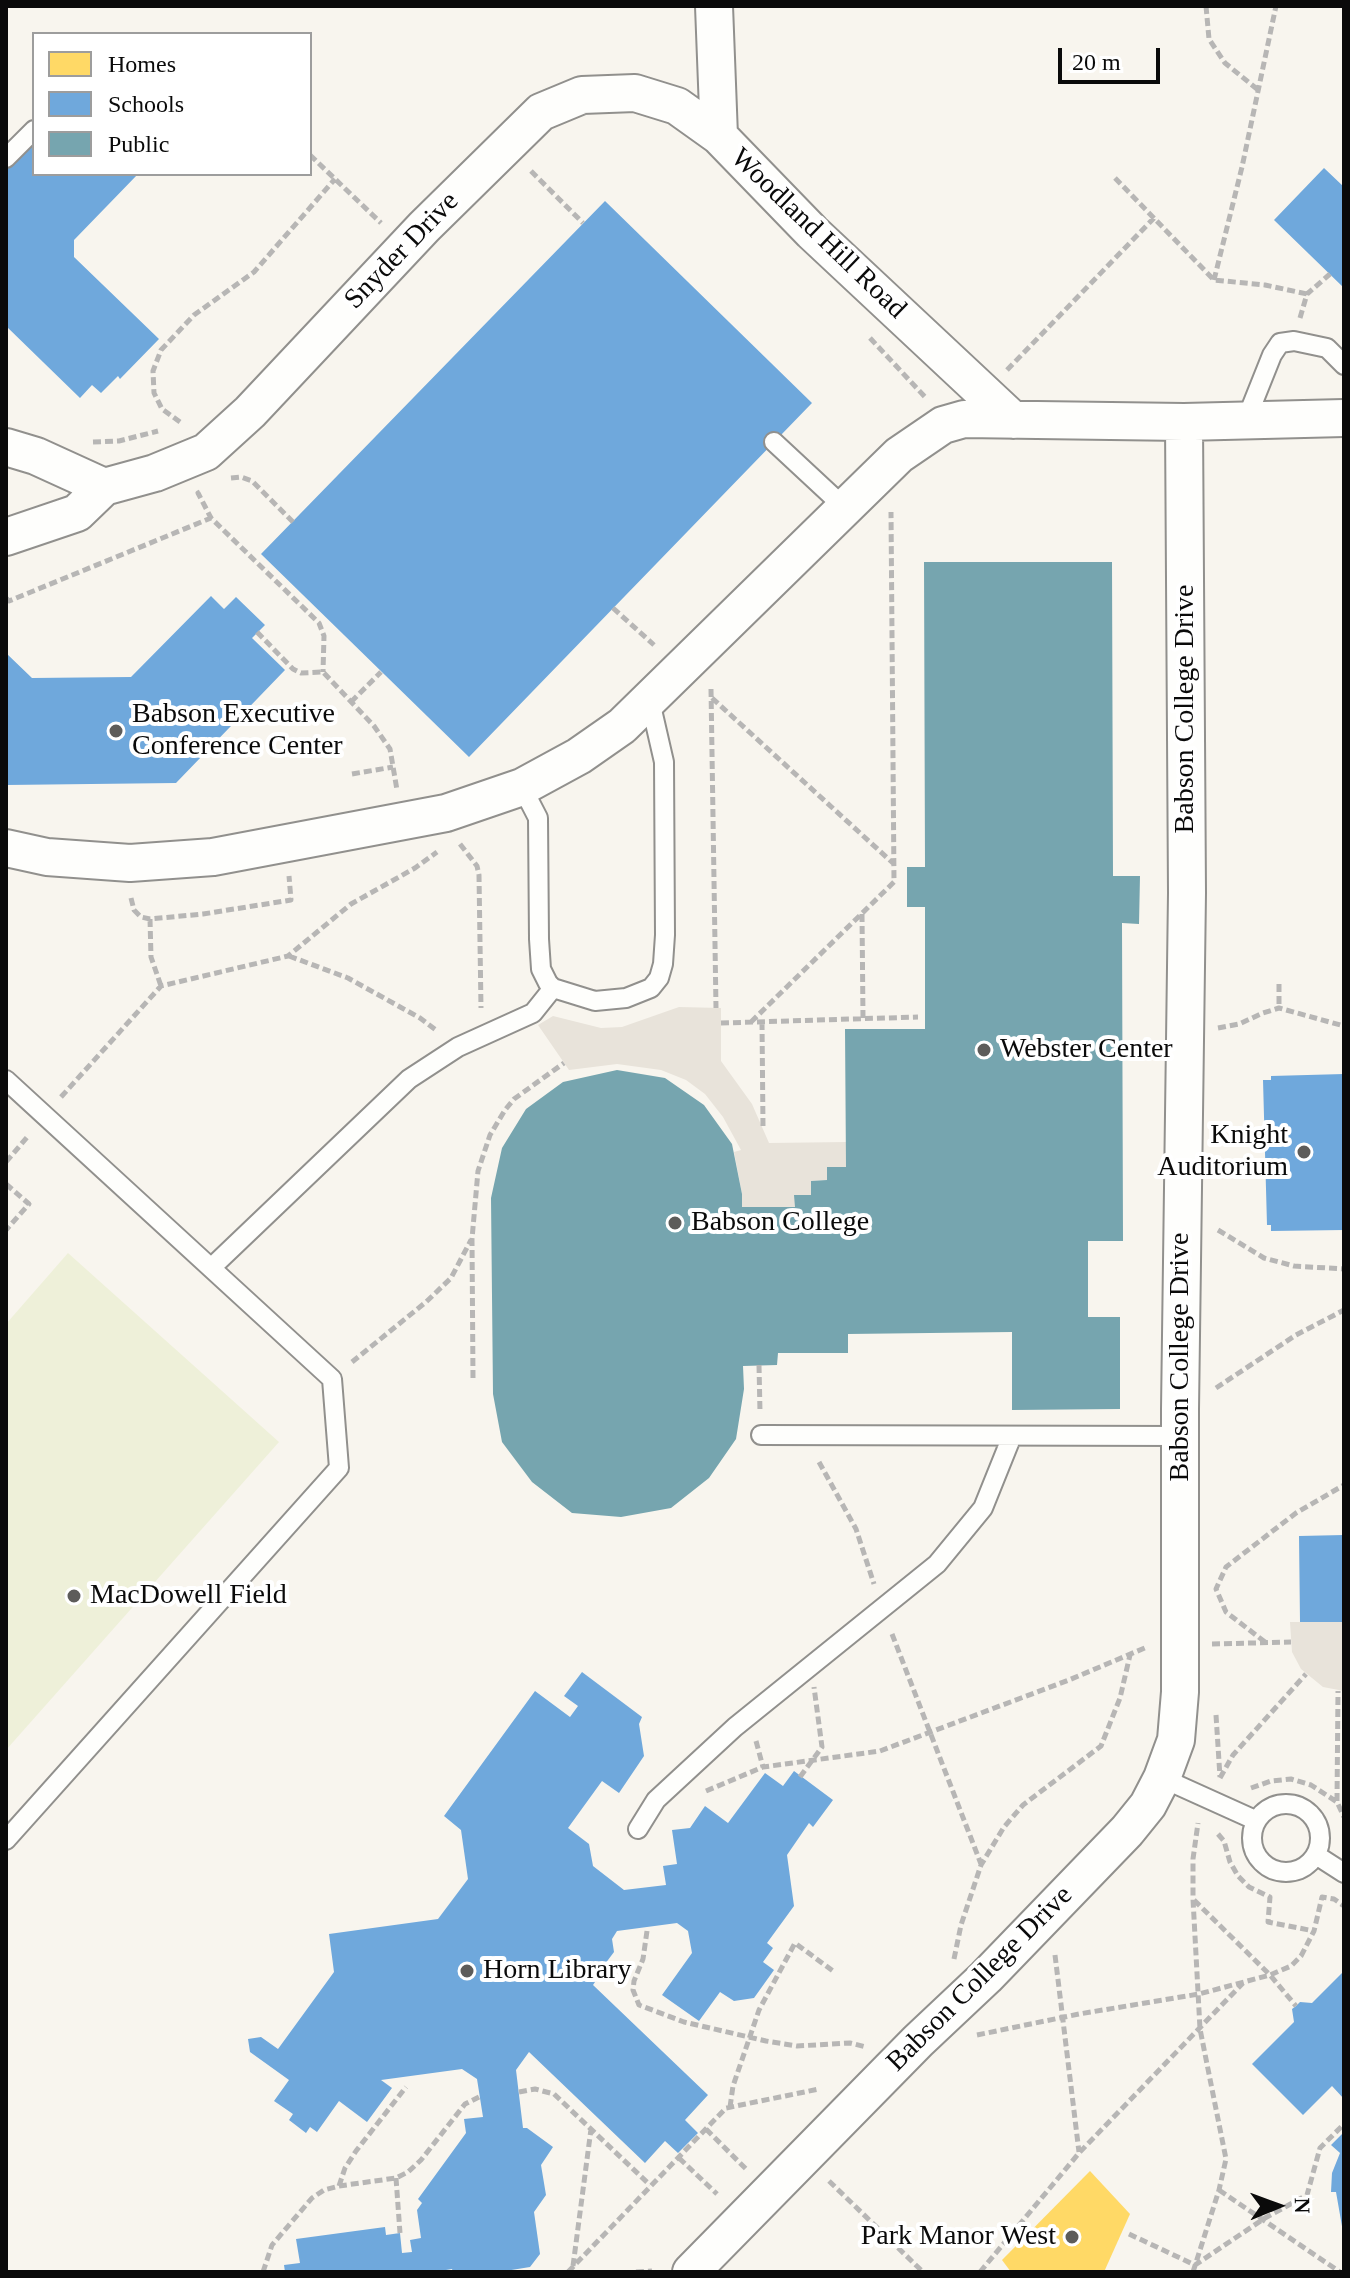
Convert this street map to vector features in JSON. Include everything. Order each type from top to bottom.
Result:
[{"type":"street","name":"Woodland Hill Road","points":[[714,6],[719,136],[812,232],[1000,408]]},
{"type":"street","name":"Snyder Drive","points":[[6,537],[77,513],[104,487],[155,473],[206,452],[250,412],[424,227],[541,112],[582,95],[635,93],[677,106],[719,136]]},
{"type":"street","points":[[6,848],[47,857],[130,863],[199,859],[446,813],[522,787],[579,756],[622,726],[899,455],[943,425],[1000,408],[1184,422],[1344,418]]},
{"type":"street","name":"Babson College Drive","points":[[676,2266],[986,1977],[1127,1831],[1148,1805],[1176,1740],[1180,1645],[1187,893],[1184,422]]},
{"type":"street","points":[[6,447],[36,456],[104,487]]},
{"type":"lane","points":[[6,158],[32,132]]},
{"type":"lane","points":[[1246,420],[1272,355],[1280,343],[1294,341],[1327,348],[1344,365]]},
{"type":"lane","points":[[774,442],[845,508]]},
{"type":"lane","points":[[522,787],[538,818],[541,969],[553,988],[595,1001],[626,998],[651,988],[659,978],[665,935],[664,762],[650,701]]},
{"type":"lane","points":[[211,1268],[409,1079],[458,1047],[533,1013],[553,988]]},
{"type":"lane","points":[[6,1080],[332,1379],[339,1468],[6,1840]]},
{"type":"lane","points":[[761,1435],[1012,1436],[1180,1422]]},
{"type":"lane","points":[[638,1829],[656,1800],[742,1721],[937,1564],[983,1508],[1012,1436]]},
{"type":"lane","points":[[1162,1778],[1255,1820]]},
{"type":"lane","points":[[1282,1803],[1303,1807],[1317,1823],[1320,1844],[1316,1855],[1300,1869],[1289,1872],[1268,1868],[1254,1852],[1251,1841],[1255,1820],[1272,1806],[1282,1803]]},
{"type":"lane","points":[[1316,1855],[1344,1873]]},
{"type":"path","points":[[1206,6],[1209,39],[1225,63],[1257,90]]},
{"type":"path","points":[[1214,280],[1276,6]]},
{"type":"path","points":[[312,157],[381,222],[383,231]]},
{"type":"path","points":[[522,161],[583,223]]},
{"type":"path","points":[[1115,178],[1214,280],[1265,285],[1307,294]]},
{"type":"path","points":[[180,422],[162,409],[154,393],[153,371],[161,350],[194,315],[254,272],[335,179]]},
{"type":"path","points":[[1000,408],[1012,362],[1154,218]]},
{"type":"path","points":[[1294,341],[1307,294],[1330,274]]},
{"type":"path","points":[[867,335],[934,406],[943,425]]},
{"type":"path","points":[[172,426],[194,415]]},
{"type":"path","points":[[91,442],[119,441],[164,430]]},
{"type":"path","points":[[220,483],[241,477],[252,481],[293,522]]},
{"type":"path","points":[[209,488],[198,493],[211,518],[319,623],[324,636],[323,672],[374,726],[390,749],[400,795]]},
{"type":"path","points":[[751,1022],[894,882],[891,510]]},
{"type":"path","points":[[6,598],[9,601],[211,518]]},
{"type":"path","points":[[613,608],[663,652]]},
{"type":"path","points":[[257,632],[293,669],[301,673],[323,672]]},
{"type":"path","points":[[351,702],[381,672]]},
{"type":"path","points":[[711,684],[716,1008]]},
{"type":"path","points":[[711,697],[894,864]]},
{"type":"path","points":[[352,774],[393,767]]},
{"type":"path","points":[[455,838],[477,866],[479,875],[481,1037]]},
{"type":"path","points":[[6,1162],[161,986],[288,956],[351,904],[415,868],[445,845]]},
{"type":"path","points":[[862,913],[863,1018]]},
{"type":"path","points":[[150,919],[151,957],[161,986]]},
{"type":"path","points":[[288,956],[348,978],[420,1018],[458,1047]]},
{"type":"path","points":[[1279,984],[1279,1008]]},
{"type":"path","points":[[1217,1043],[1217,1028],[1239,1024],[1279,1008],[1344,1026]]},
{"type":"path","points":[[721,1023],[918,1017]]},
{"type":"path","points":[[762,1022],[763,1127]]},
{"type":"path","points":[[473,1378],[472,1239],[478,1171],[496,1122],[514,1099],[564,1063]]},
{"type":"path","points":[[6,1184],[29,1204],[6,1230]]},
{"type":"path","points":[[1218,1214],[1218,1246]]},
{"type":"path","points":[[1218,1230],[1264,1258],[1294,1266],[1344,1269]]},
{"type":"path","points":[[332,1379],[451,1278],[472,1239]]},
{"type":"path","points":[[1180,1422],[1218,1387],[1296,1335],[1344,1310]]},
{"type":"path","points":[[759,1365],[761,1435]]},
{"type":"path","points":[[1218,1371],[1218,1402]]},
{"type":"path","points":[[812,1455],[821,1464],[856,1529],[882,1609],[981,1865]]},
{"type":"path","points":[[1265,1642],[1226,1612],[1216,1589],[1226,1567],[1296,1513],[1344,1485]]},
{"type":"path","points":[[1216,1573],[1216,1603]]},
{"type":"path","points":[[1216,1630],[1216,1659]]},
{"type":"path","points":[[656,1800],[712,1790],[763,1767],[880,1751],[1156,1643],[1291,1642]]},
{"type":"path","points":[[953,1963],[961,1925],[981,1865],[1004,1827],[1023,1805],[1101,1746],[1120,1698],[1130,1655]]},
{"type":"path","points":[[1194,2268],[1226,2159],[1200,2029],[1193,1899],[1197,1825],[1233,1755],[1306,1674]]},
{"type":"path","points":[[800,1777],[822,1747],[814,1687]]},
{"type":"path","points":[[1338,1691],[1337,1802],[1344,1817]]},
{"type":"path","points":[[1216,1703],[1220,1778]]},
{"type":"path","points":[[755,1738],[763,1767]]},
{"type":"path","points":[[1220,1778],[1230,1783]]},
{"type":"path","points":[[1239,1788],[1255,1788],[1271,1781],[1291,1779],[1311,1785],[1337,1802]]},
{"type":"path","points":[[1189,1821],[1217,1833],[1224,1841],[1238,1876],[1249,1887],[1270,1897],[1268,1922],[1314,1931]]},
{"type":"path","points":[[647,1931],[645,1951],[633,1990],[639,2005],[660,2015],[749,2037],[797,2046],[850,2043],[878,2053],[890,2039],[954,2039],[1199,1994],[1270,1975],[1291,1966],[1301,1956],[1314,1931],[1322,1897],[1334,1899],[1344,1906]]},
{"type":"path","points":[[1193,1899],[1270,1975],[1296,2006]]},
{"type":"path","points":[[730,2107],[733,2086],[759,2010],[795,1943],[833,1971]]},
{"type":"path","points":[[1055,1955],[1079,2153]]},
{"type":"path","points":[[980,2272],[1079,2153],[1244,1981]]},
{"type":"path","points":[[339,2186],[345,2168],[356,2151],[406,2087]]},
{"type":"path","points":[[570,2269],[730,2107],[821,2089]]},
{"type":"path","points":[[519,2092],[547,2090],[650,2185]]},
{"type":"path","points":[[263,2272],[272,2245],[312,2198],[324,2190],[396,2178],[408,2172],[465,2104],[479,2097]]},
{"type":"path","points":[[1194,2268],[1265,2218],[1307,2195],[1320,2148],[1344,2124]]},
{"type":"path","points":[[570,2269],[591,2128]]},
{"type":"path","points":[[706,2129],[747,2171]]},
{"type":"path","points":[[679,2158],[721,2198]]},
{"type":"path","points":[[737,2182],[756,2162]]},
{"type":"path","points":[[822,2174],[923,2272]]},
{"type":"path","points":[[396,2178],[400,2233]]},
{"type":"path","points":[[1219,2190],[1265,2218],[1340,2272]]},
{"type":"path","points":[[1129,2234],[1194,2268]]},
{"type":"path","points":[[636,2272],[676,2266]]},
{"type":"green space","name":"MacDowell Field","points":[[68,1253],[279,1442],[6,1750],[6,1324]]},
{"type":"shaded area","points":[[679,1007],[721,1008],[721,1061],[752,1104],[769,1143],[846,1142],[846,1167],[827,1167],[827,1180],[811,1181],[811,1195],[795,1195],[795,1207],[742,1207],[734,1152],[741,1150],[723,1117],[705,1094],[686,1080],[661,1070],[617,1064],[569,1070],[538,1025],[553,1016],[601,1028],[622,1027]]},
{"type":"shaded area","points":[[1290,1622],[1344,1622],[1344,1691],[1323,1687],[1301,1669],[1292,1652]]},
{"type":"building: Homes","name":"Park Manor West","points":[[1090,2171],[1130,2214],[1104,2272],[1011,2272],[1002,2260]]},
{"type":"building: Schools","points":[[32,142],[32,176],[136,176],[74,240],[74,257],[159,339],[120,379],[118,376],[101,393],[92,385],[80,398],[6,326],[6,169]]},
{"type":"building: Schools","points":[[1324,168],[1344,187],[1344,288],[1274,220]]},
{"type":"building: Schools","points":[[605,201],[812,403],[469,757],[261,554]]},
{"type":"building: Schools","name":"Babson Executive Conference Center","points":[[211,596],[224,609],[236,597],[265,625],[252,638],[285,670],[176,783],[6,785],[6,653],[32,678],[131,677]]},
{"type":"building: Schools","name":"Knight Auditorium","points":[[1344,1074],[1344,1230],[1271,1231],[1271,1225],[1267,1225],[1263,1080],[1271,1080],[1271,1076]]},
{"type":"building: Schools","points":[[1344,1535],[1344,1622],[1300,1622],[1299,1536]]},
{"type":"building: Schools","name":"Horn Library","points":[[582,1672],[642,1717],[639,1724],[644,1756],[619,1793],[602,1781],[568,1828],[589,1844],[593,1866],[624,1890],[666,1885],[663,1866],[677,1864],[672,1830],[690,1828],[705,1806],[728,1823],[765,1773],[783,1786],[794,1771],[833,1800],[813,1827],[809,1823],[787,1855],[794,1906],[767,1943],[773,1948],[763,1962],[774,1970],[754,1998],[734,2001],[720,1992],[699,2021],[662,1995],[692,1953],[688,1931],[677,1923],[617,1931],[612,1939],[614,1952],[593,1980],[593,1985],[708,2095],[685,2120],[698,2133],[678,2153],[665,2141],[645,2163],[529,2052],[516,2070],[523,2128],[553,2147],[541,2165],[546,2195],[534,2212],[540,2254],[530,2267],[499,2272],[453,2272],[452,2269],[434,2272],[285,2272],[284,2265],[300,2263],[296,2239],[385,2227],[386,2235],[400,2233],[402,2253],[412,2252],[410,2240],[421,2238],[417,2210],[422,2203],[418,2199],[466,2133],[464,2119],[483,2117],[477,2079],[462,2069],[381,2080],[392,2088],[367,2122],[339,2101],[317,2132],[310,2127],[306,2133],[289,2120],[293,2114],[274,2101],[289,2080],[250,2052],[248,2039],[261,2037],[278,2049],[334,1972],[329,1934],[438,1919],[468,1879],[461,1830],[444,1816],[535,1691],[570,1717],[578,1706],[564,1696]]},
{"type":"building: Schools","points":[[1344,1971],[1344,2099],[1332,2086],[1303,2115],[1252,2064],[1294,2022],[1292,2009],[1300,2002],[1312,2003]]},
{"type":"building: Schools","points":[[1344,2132],[1343,2232],[1336,2192],[1331,2192],[1332,2173],[1340,2153],[1331,2145]]},
{"type":"building: Public","name":"Webster Center","points":[[924,562],[1112,562],[1113,876],[1140,876],[1139,924],[1122,923],[1123,1241],[1088,1241],[1088,1317],[1120,1317],[1120,1409],[1012,1410],[1012,1332],[848,1334],[848,1353],[778,1353],[777,1365],[743,1366],[744,1389],[736,1439],[709,1478],[671,1508],[621,1517],[572,1513],[532,1482],[502,1442],[493,1394],[491,1198],[502,1148],[526,1109],[563,1082],[617,1070],[665,1078],[704,1105],[732,1144],[742,1207],[795,1207],[794,1195],[811,1195],[811,1181],[827,1180],[827,1167],[846,1167],[845,1029],[925,1029],[925,907],[907,907],[907,867],[925,867]]},
{"type":"place","name":"Babson Executive Conference Center","points":[[116,731]]},
{"type":"place","name":"Webster Center","points":[[984,1050]]},
{"type":"place","name":"Knight Auditorium","points":[[1304,1152]]},
{"type":"place","name":"Babson College","points":[[675,1223]]},
{"type":"place","name":"MacDowell Field","points":[[74,1596]]},
{"type":"place","name":"Horn Library","points":[[467,1971]]},
{"type":"place","name":"Park Manor West","points":[[1072,2237]]}]
